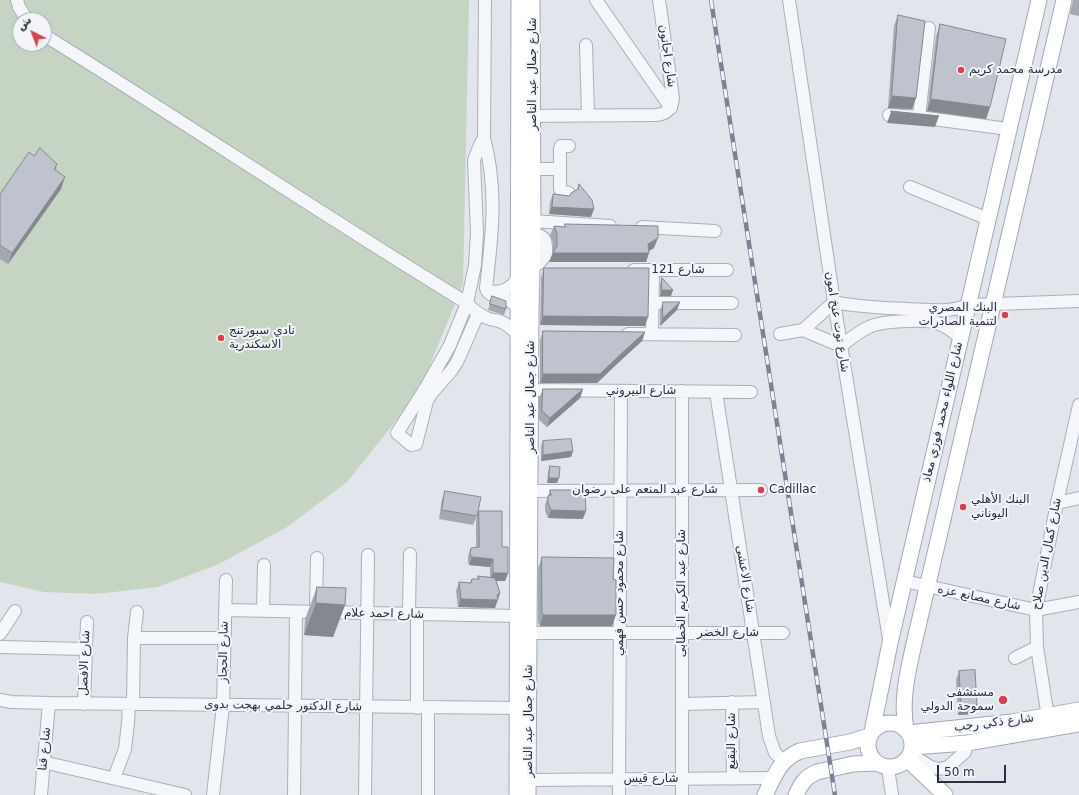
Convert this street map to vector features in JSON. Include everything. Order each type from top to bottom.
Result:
[{"type":"main road","name":"شارع جمال عبد الناصر","points":[[519,0],[526,116],[532,169],[532,228],[537,269],[525,308]]},
{"type":"main road","name":"شارع جمال عبد الناصر","points":[[528,795],[532,334],[518,278],[532,0]]},
{"type":"main road","name":"شارع اللواء محمد فوزي معاذ","points":[[870,734],[1008,129],[1039,0]]},
{"type":"main road","name":"شارع اللواء محمد فوزي معاذ","points":[[909,745],[903,709],[904,688],[926,586],[1064,0]]},
{"type":"main road","name":"شارع جمال عبد الناصر","points":[[517,795],[518,616],[532,334]]},
{"type":"main road","name":"شارع ذكى رجب","points":[[909,745],[967,743],[1049,722],[1079,710]]},
{"type":"main road","name":"شارع ذكى رجب","points":[[909,745],[1012,722],[1079,724]]},
{"type":"main road","points":[[765,795],[773,778],[784,761],[794,754],[800,751],[850,742],[870,734],[879,726],[888,723],[898,724],[909,745],[945,795]]},
{"type":"main road","points":[[870,734],[868,741],[869,755],[882,765]]},
{"type":"main road","points":[[796,795],[803,781],[817,772],[853,764],[899,766],[909,745]]},
{"type":"street","points":[[17,0],[22,12]]},
{"type":"street","points":[[485,0],[484,138],[490,165],[493,198],[492,232],[486,288],[491,295],[525,308]]},
{"type":"street","points":[[526,116],[656,115],[662,114],[669,110],[596,0]]},
{"type":"street","name":"شارع اجاتون","points":[[659,0],[673,98],[669,110]]},
{"type":"street","name":"شارع توت عنخ امون","points":[[789,0],[834,302],[890,643]]},
{"type":"street","points":[[919,117],[929,28]]},
{"type":"street","points":[[52,40],[131,89],[366,241],[467,303],[483,316],[498,320],[513,329],[532,334]]},
{"type":"street","points":[[586,45],[588,115]]},
{"type":"street","points":[[889,115],[919,117],[1008,129]]},
{"type":"street","points":[[483,316],[451,371],[431,394],[427,402],[416,444],[411,445],[396,434],[425,389],[450,345],[467,303],[475,265],[478,233],[474,160],[484,138]]},
{"type":"street","points":[[569,146],[562,146],[560,148],[561,191],[564,193],[569,192]]},
{"type":"street","points":[[532,169],[560,169]]},
{"type":"street","points":[[910,187],[988,219]]},
{"type":"street","points":[[476,200],[484,195],[493,198]]},
{"type":"street","points":[[532,228],[626,226],[715,231]]},
{"type":"street","name":"شارع 121","points":[[619,270],[727,270]]},
{"type":"street","points":[[652,334],[653,270]]},
{"type":"street","points":[[487,291],[499,292],[505,290],[515,283],[518,278]]},
{"type":"street","points":[[780,334],[803,330],[834,302],[868,308],[944,311],[961,308],[968,305],[1079,301]]},
{"type":"street","points":[[652,303],[732,303]]},
{"type":"street","points":[[803,330],[841,346],[859,332],[880,323],[928,321],[937,323],[953,331],[960,338]]},
{"type":"street","points":[[615,334],[735,336]]},
{"type":"street","name":"شارع البيروني","points":[[531,390],[751,392]]},
{"type":"street","name":"شارع محمود حسن فهمي","points":[[619,795],[621,391]]},
{"type":"street","name":"شارع عبد الكريم الخطابى","points":[[682,392],[682,795]]},
{"type":"street","name":"شارع الاعشى","points":[[716,392],[770,742],[775,753],[784,761]]},
{"type":"street","name":"شارع كمال الدين صلاح","points":[[1049,722],[1037,648],[1036,610],[1057,503],[1079,406]]},
{"type":"street","name":"شارع عبد المنعم على رضوان","points":[[530,491],[761,490]]},
{"type":"street","points":[[1057,503],[1079,498]]},
{"type":"street","points":[[410,554],[413,614],[422,708],[428,795]]},
{"type":"street","points":[[365,795],[368,556]]},
{"type":"street","points":[[316,612],[317,558]]},
{"type":"street","points":[[263,611],[264,566]]},
{"type":"street","name":"شارع الحجاز","points":[[213,795],[224,706],[226,580]]},
{"type":"street","name":"شارع مصانع عزه","points":[[904,581],[1036,610],[1079,602]]},
{"type":"street","name":"شارع احمد علام","points":[[225,610],[518,616]]},
{"type":"street","points":[[0,634],[15,611]]},
{"type":"street","points":[[114,778],[125,749],[131,704],[134,638],[137,612]]},
{"type":"street","points":[[294,795],[296,612]]},
{"type":"street","name":"شارع الافضل","points":[[84,704],[87,622]]},
{"type":"street","name":"شارع الخضر","points":[[529,633],[782,633]]},
{"type":"street","points":[[134,638],[225,638]]},
{"type":"street","points":[[0,647],[85,649]]},
{"type":"street","points":[[1015,658],[1037,648]]},
{"type":"street","name":"شارع الدكتور حلمي بهجت بدوى","points":[[0,700],[11,702],[84,704],[517,708]]},
{"type":"street","name":"شارع البقيع","points":[[732,702],[733,779]]},
{"type":"street","points":[[682,704],[764,702]]},
{"type":"street","name":"شارع قنا","points":[[41,795],[49,703]]},
{"type":"street","points":[[909,745],[931,768],[939,769],[948,767],[965,752],[967,743]]},
{"type":"street","points":[[43,762],[114,778],[139,790],[185,795]]},
{"type":"street","points":[[882,765],[892,795]]},
{"type":"street","name":"شارع قيس","points":[[528,780],[773,778]]},
{"type":"green space","name":"نادي سبورتنج الاسكندرية","points":[[0,0],[469,0],[463,284],[419,392],[347,482],[287,527],[219,564],[158,587],[96,594],[44,592],[0,582]]},
{"type":"building","points":[[898,15],[925,21],[916,98],[892,96]]},
{"type":"building","points":[[940,24],[1006,39],[990,107],[931,99]]},
{"type":"building","points":[[891,111],[939,116],[891,112]]},
{"type":"building","points":[[40,148],[57,164],[54,169],[65,177],[12,253],[0,245],[0,194],[29,152],[34,156]]},
{"type":"building","points":[[579,184],[592,200],[594,209],[552,207],[553,194],[570,196],[571,193],[578,189]]},
{"type":"building","points":[[565,224],[658,226],[658,238],[648,244],[649,253],[553,253],[557,246],[557,233],[554,226],[565,227]]},
{"type":"building","points":[[544,268],[649,268],[648,317],[543,316]]},
{"type":"building","points":[[662,278],[673,290],[662,290]]},
{"type":"building","points":[[492,296],[506,301],[506,309],[490,304]]},
{"type":"building","points":[[663,302],[680,302],[663,318]]},
{"type":"building","points":[[543,331],[645,332],[600,374],[543,374]]},
{"type":"building","points":[[543,389],[583,389],[550,418],[542,411]]},
{"type":"building","points":[[571,439],[573,451],[543,455],[543,441]]},
{"type":"building","points":[[550,466],[560,467],[559,478],[549,478]]},
{"type":"building","points":[[550,490],[585,490],[586,511],[551,510],[548,503],[548,496],[551,495]]},
{"type":"building","points":[[445,491],[481,497],[477,516],[442,510]]},
{"type":"building","points":[[479,511],[502,511],[502,547],[508,547],[508,573],[493,573],[493,559],[472,557],[470,554],[471,548],[479,547]]},
{"type":"building","points":[[542,557],[614,558],[613,579],[616,580],[616,615],[543,615]]},
{"type":"building","points":[[478,576],[495,578],[500,593],[497,595],[498,600],[461,599],[459,582],[471,583],[472,579],[479,579]]},
{"type":"building","points":[[317,587],[346,588],[345,605],[316,603]]},
{"type":"building","points":[[975,670],[977,705],[961,706],[959,671]]},
{"type":"railway","points":[[711,0],[835,795]]},
{"type":"place","name":"مدرسة محمد كريم","points":[[961,70]]},
{"type":"place","name":"البنك المصري لتنمية الصادرات","points":[[1005,315]]},
{"type":"place","name":"نادي سبورتنج الاسكندرية","points":[[221,338]]},
{"type":"place","name":"Cadillac","points":[[761,490]]},
{"type":"place","name":"البنك الأهلي اليوناني","points":[[963,507]]},
{"type":"place","name":"مستشفى سموحة الدولي","points":[[1003,700]]}]
